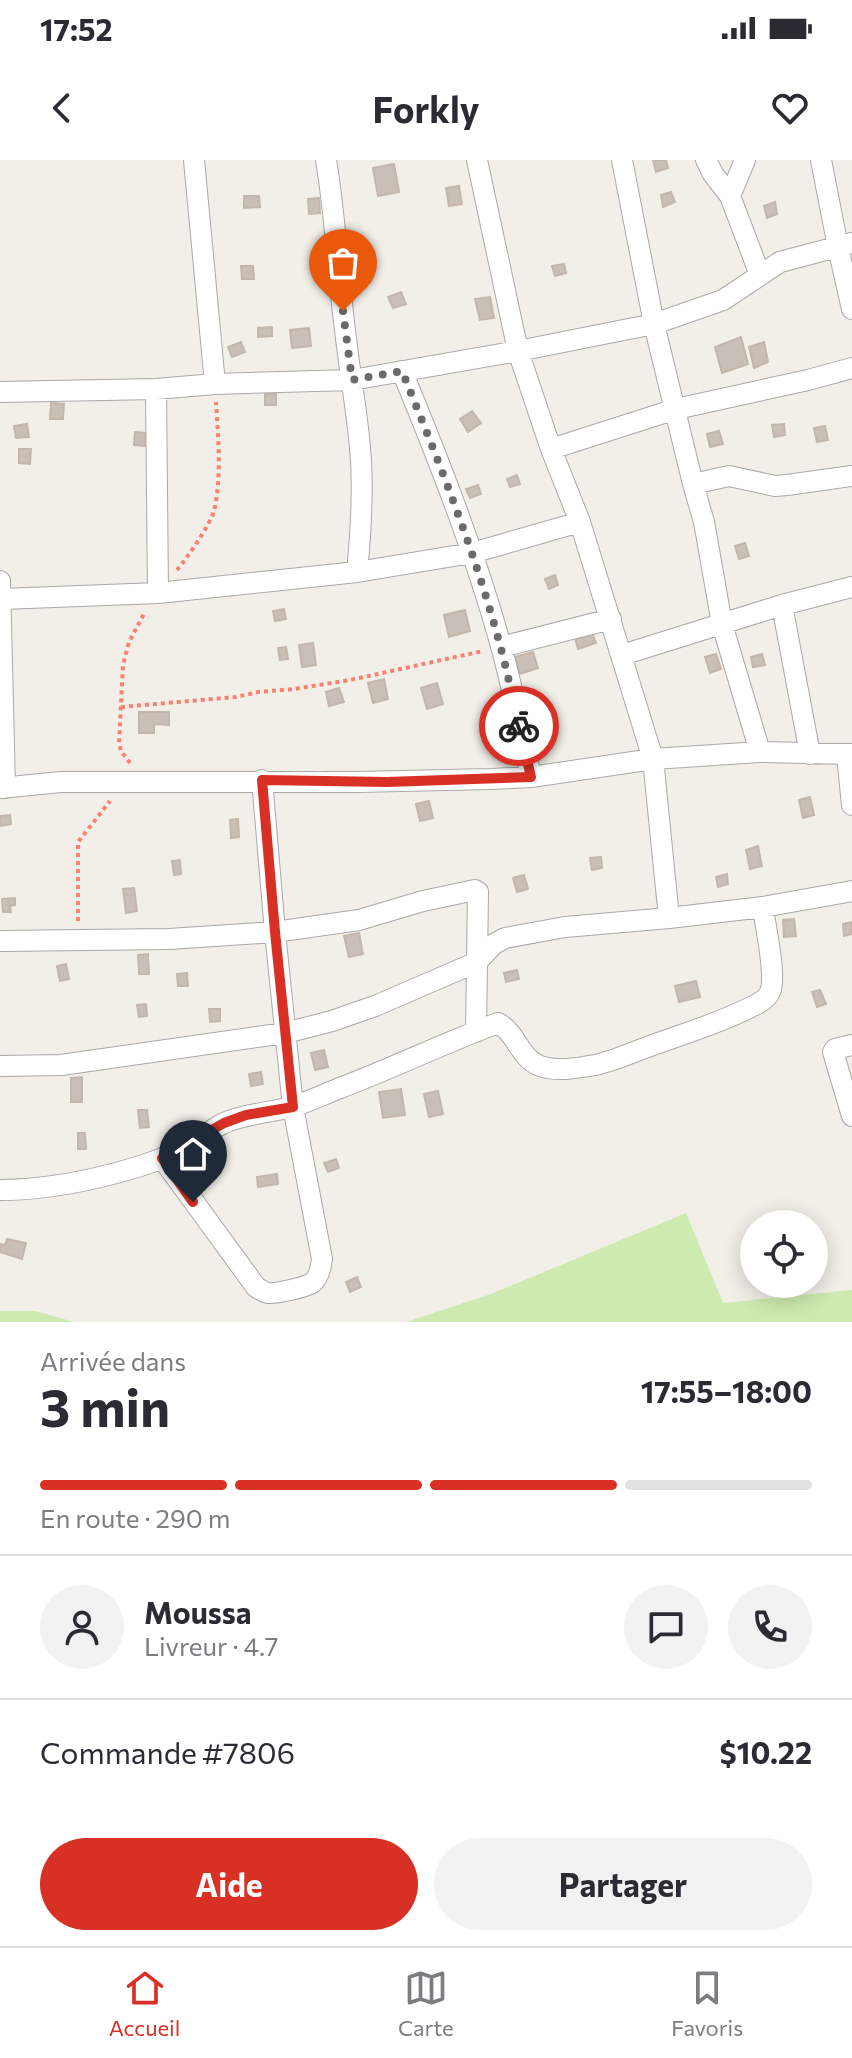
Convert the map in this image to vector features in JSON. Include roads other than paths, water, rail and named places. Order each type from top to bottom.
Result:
[{"type":"street","points":[[194,160],[215,384]]},
{"type":"street","points":[[326,160],[360,448],[362,481],[357,572]]},
{"type":"street","points":[[477,160],[518,351],[580,522],[653,759],[669,918]]},
{"type":"street","points":[[622,160],[654,324],[704,522],[722,624],[760,752]]},
{"type":"street","points":[[706,160],[730,196],[760,275]]},
{"type":"street","points":[[730,196],[745,160]]},
{"type":"street","points":[[821,160],[845,245],[852,309]]},
{"type":"street","points":[[0,392],[352,380],[654,324],[723,300],[780,262],[845,245]]},
{"type":"street","points":[[551,449],[676,409],[852,368]]},
{"type":"street","points":[[402,371],[472,553],[501,647],[531,777]]},
{"type":"street","points":[[156,389],[158,593]]},
{"type":"street","points":[[693,484],[729,476],[775,486],[852,476]]},
{"type":"street","points":[[580,522],[472,553],[357,572],[158,593],[1,590],[3,788],[61,782],[387,782],[531,777],[653,759],[760,752],[850,754],[852,805]]},
{"type":"street","points":[[622,655],[782,605],[852,587]]},
{"type":"street","points":[[782,605],[810,754]]},
{"type":"street","points":[[501,647],[611,619]]},
{"type":"street","points":[[162,1158],[256,1287],[265,1293],[314,1282],[321,1270],[322,1259],[293,1107],[262,780]]},
{"type":"street","points":[[0,941],[169,939],[275,932],[359,920],[475,890],[478,892],[476,1032]]},
{"type":"street","points":[[0,1066],[61,1065],[285,1033],[375,1006],[477,962],[494,944],[505,938],[565,927],[763,907],[852,891]]},
{"type":"street","points":[[0,1190],[58,1185],[162,1158],[192,1146],[224,1123],[246,1115],[293,1107],[498,1023],[507,1028],[521,1051],[530,1059],[539,1065],[562,1069],[602,1063],[717,1022],[768,996],[772,983],[763,907]]},
{"type":"street","points":[[852,1045],[833,1052],[852,1116]]}]
